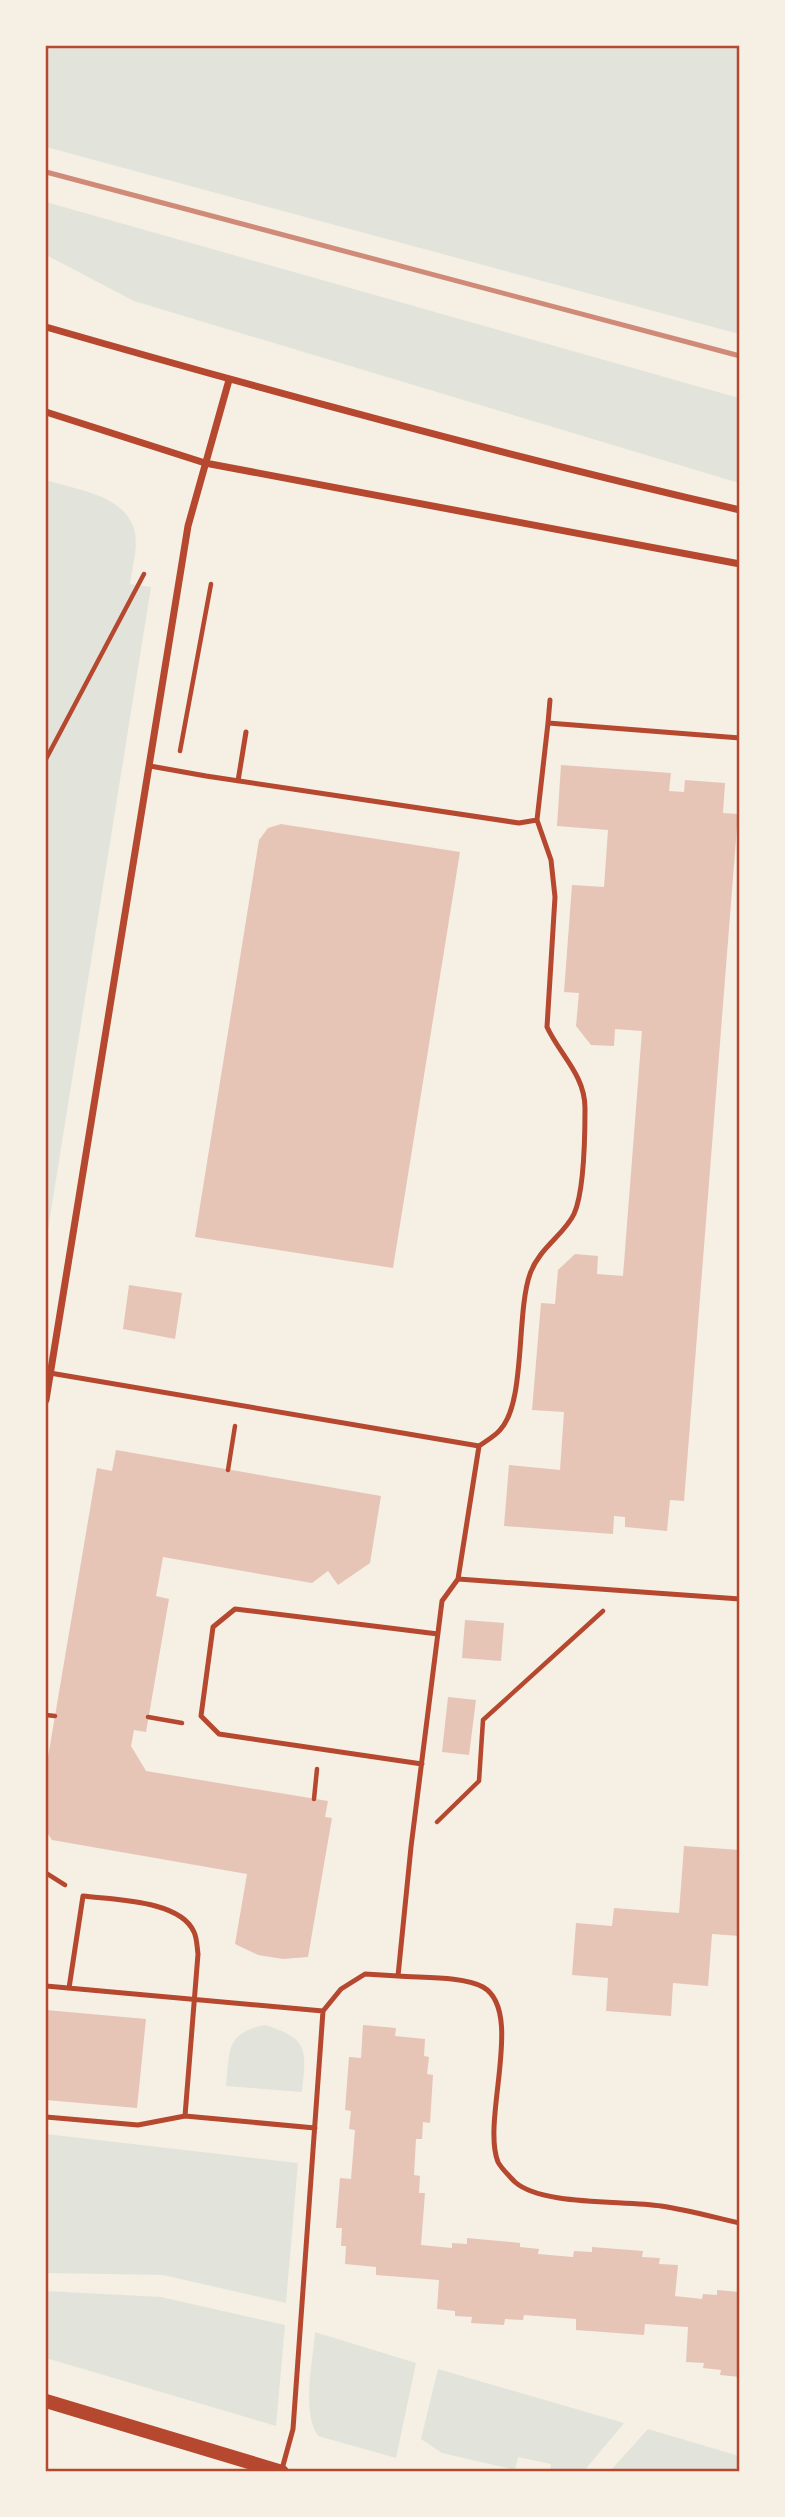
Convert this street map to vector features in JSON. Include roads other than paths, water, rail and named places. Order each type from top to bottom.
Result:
[{"type":"main road","points":[[46,2400],[282,2471]]},
{"type":"street","points":[[46,327],[229,380],[645,488],[740,510]]},
{"type":"street","points":[[46,1400],[188,526],[229,380]]},
{"type":"street","points":[[46,412],[205,463],[740,564]]},
{"type":"lane","points":[[398,1976],[411,1847],[442,1601],[458,1579],[479,1446],[502,1429],[514,1401],[524,1299],[530,1273],[543,1249],[573,1216],[580,1193],[585,1106],[582,1083],[555,1044],[547,1027],[555,897],[551,860],[537,820],[550,700]]},
{"type":"lane","points":[[548,723],[740,738]]},
{"type":"lane","points":[[238,781],[246,732]]},
{"type":"lane","points":[[150,766],[519,823],[537,820]]},
{"type":"lane","points":[[50,1373],[479,1446]]},
{"type":"lane","points":[[458,1579],[740,1599]]},
{"type":"lane","points":[[422,1763],[219,1734],[201,1716],[213,1627],[235,1609],[438,1634]]},
{"type":"lane","points":[[69,1988],[83,1896],[161,1907],[180,1915],[194,1932],[198,1954],[185,2116]]},
{"type":"lane","points":[[282,2471],[293,2429],[323,2011],[341,1989],[365,1975],[465,1982],[484,1988],[499,2005],[502,2025],[494,2136],[499,2163],[517,2184],[544,2196],[660,2206],[740,2223]]},
{"type":"lane","points":[[46,1986],[323,2011]]},
{"type":"lane","points":[[46,2117],[138,2124],[185,2116],[315,2128]]},
{"type":"railway","points":[[46,172],[740,356]]}]
